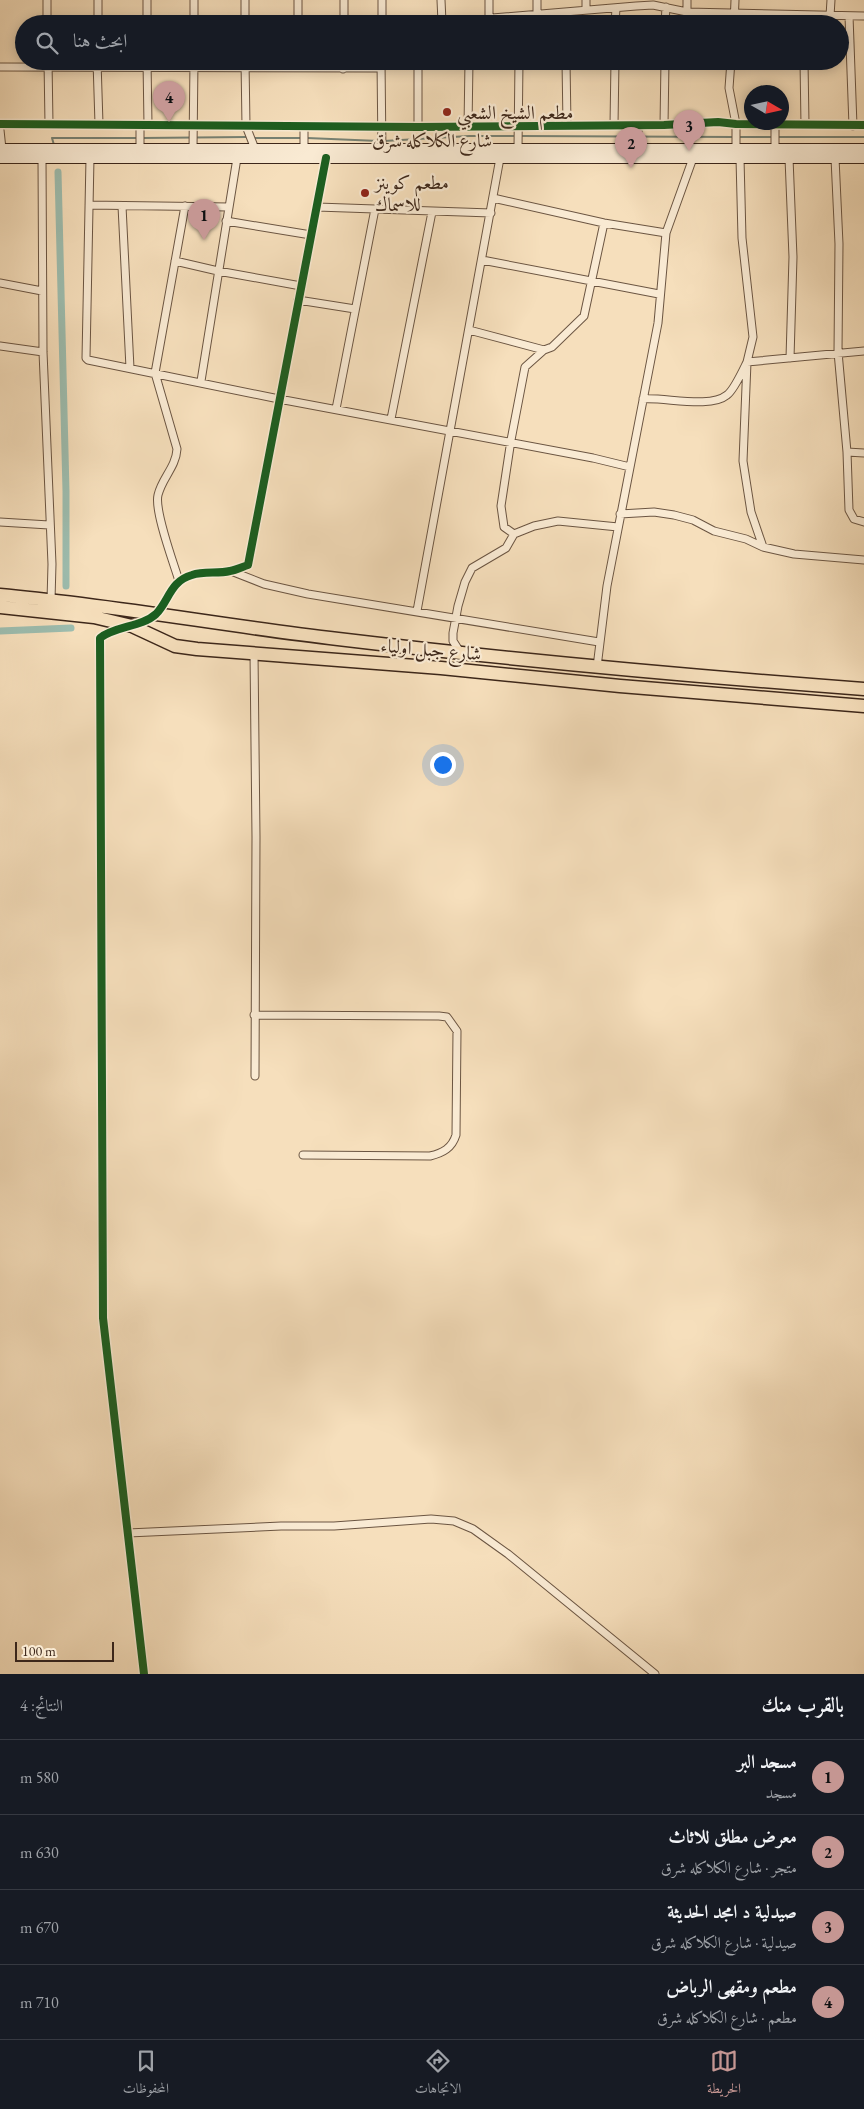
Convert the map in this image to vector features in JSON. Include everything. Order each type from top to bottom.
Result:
[{"type":"highway","name":"شارع جبل اولياء","points":[[0,595],[52,600],[338,639],[597,667],[864,689]]},
{"type":"highway","name":"شارع جبل اولياء","points":[[0,607],[78,615],[132,626],[175,646],[864,706]]},
{"type":"street","points":[[47,0],[47,15]]},
{"type":"street","points":[[98,0],[98,15]]},
{"type":"street","points":[[147,0],[147,15]]},
{"type":"street","points":[[194,0],[194,15]]},
{"type":"street","points":[[245,0],[245,15]]},
{"type":"street","points":[[298,0],[298,15]]},
{"type":"street","points":[[344,0],[344,15]]},
{"type":"street","points":[[382,0],[382,15]]},
{"type":"street","points":[[441,0],[442,15]]},
{"type":"street","points":[[489,0],[489,15]]},
{"type":"street","points":[[537,0],[537,14]]},
{"type":"street","points":[[586,0],[586,10]]},
{"type":"street","points":[[686,0],[687,12]]},
{"type":"street","points":[[735,0],[735,13]]},
{"type":"street","points":[[830,0],[830,15]]},
{"type":"street","points":[[528,15],[616,8],[636,3],[687,12],[803,15]]},
{"type":"street","points":[[666,7],[666,15]]},
{"type":"street","points":[[616,8],[616,15]]},
{"type":"street","points":[[853,126],[849,16],[864,16]]},
{"type":"street","points":[[0,67],[15,66]]},
{"type":"street","points":[[48,70],[49,124]]},
{"type":"street","points":[[97,70],[99,124]]},
{"type":"street","points":[[140,149],[144,125],[147,70]]},
{"type":"street","points":[[194,70],[194,149]]},
{"type":"street","points":[[245,70],[246,126],[255,149]]},
{"type":"street","points":[[382,70],[382,154]]},
{"type":"street","points":[[418,70],[418,127]]},
{"type":"street","points":[[468,127],[469,70]]},
{"type":"street","points":[[518,148],[519,70]]},
{"type":"street","points":[[566,70],[567,125]]},
{"type":"street","points":[[614,125],[615,70]]},
{"type":"street","points":[[664,125],[665,70]]},
{"type":"street","points":[[730,70],[729,88],[736,124],[742,238],[752,329],[752,342],[747,362],[743,461],[750,512],[763,547]]},
{"type":"street","points":[[804,70],[805,125]]},
{"type":"street","points":[[0,124],[381,127],[664,125],[718,122],[744,124]]},
{"type":"street","points":[[638,125],[638,148]]},
{"type":"street","points":[[789,125],[864,125]]},
{"type":"street","points":[[304,126],[304,149]]},
{"type":"street","points":[[0,130],[1,152]]},
{"type":"street","points":[[775,130],[775,149]]},
{"type":"street","name":"شارع الكلاكله شرق","points":[[1,152],[42,158],[326,158],[518,148],[638,148],[738,153],[789,158],[864,158]]},
{"type":"street","name":"شارع الكلاكله شرق","points":[[1,152],[140,149],[304,149],[500,158],[693,158],[775,149],[864,149]]},
{"type":"street","points":[[42,158],[43,352],[52,600]]},
{"type":"street","points":[[90,158],[86,358],[90,361],[593,458],[630,468]]},
{"type":"street","points":[[201,381],[236,158]]},
{"type":"street","points":[[144,1674],[102,1296],[100,638],[106,633],[132,626],[156,614],[168,593],[179,582],[191,575],[231,571],[248,564],[326,158]]},
{"type":"street","points":[[417,611],[500,158]]},
{"type":"street","points":[[597,667],[599,642],[620,514],[658,323],[666,233],[693,158]]},
{"type":"street","points":[[789,158],[793,256],[790,358]]},
{"type":"street","points":[[835,158],[839,244],[838,352],[846,452],[848,510],[854,519],[864,522]]},
{"type":"street","points":[[494,198],[604,223],[666,233]]},
{"type":"street","points":[[89,206],[229,207]]},
{"type":"street","points":[[122,206],[130,368]]},
{"type":"street","points":[[179,582],[157,503],[161,487],[176,458],[177,449],[155,373],[184,206]]},
{"type":"street","points":[[317,206],[491,213]]},
{"type":"street","points":[[336,409],[375,209]]},
{"type":"street","points":[[391,418],[432,212]]},
{"type":"street","points":[[226,221],[311,236]]},
{"type":"street","points":[[514,534],[504,527],[501,506],[525,367],[544,350],[552,347],[580,320],[586,310],[604,223]]},
{"type":"street","points":[[482,260],[660,294]]},
{"type":"street","points":[[175,261],[301,286]]},
{"type":"street","points":[[0,282],[42,291]]},
{"type":"street","points":[[298,300],[355,309]]},
{"type":"street","points":[[469,330],[544,350]]},
{"type":"street","points":[[0,348],[43,352]]},
{"type":"street","points":[[747,362],[864,351]]},
{"type":"street","points":[[643,399],[665,398],[699,403],[715,400],[728,395],[747,362]]},
{"type":"street","points":[[846,452],[864,453]]},
{"type":"street","points":[[620,514],[654,512],[674,515],[693,520],[714,531],[746,539],[763,547],[794,554],[864,560]]},
{"type":"street","points":[[460,652],[454,641],[453,634],[465,582],[472,568],[506,548],[514,534],[534,526],[558,521],[618,527]]},
{"type":"street","points":[[0,522],[49,525]]},
{"type":"street","points":[[231,571],[264,584],[308,594],[599,642]]},
{"type":"street","points":[[254,653],[256,827],[255,1076]]},
{"type":"street","points":[[254,1014],[439,1016],[447,1017],[457,1031],[456,1135],[452,1145],[445,1151],[430,1156],[304,1154]]},
{"type":"street","points":[[128,1533],[282,1526],[334,1526],[431,1519],[454,1521],[474,1529],[502,1549],[655,1674]]},
{"type":"waterway","points":[[384,141],[469,136],[517,136]]},
{"type":"waterway","points":[[521,136],[734,137]]},
{"type":"waterway","points":[[142,138],[247,137]]},
{"type":"waterway","points":[[739,137],[864,137]]},
{"type":"waterway","points":[[54,145],[52,138],[137,138]]},
{"type":"waterway","points":[[252,138],[302,138]]},
{"type":"waterway","points":[[307,138],[379,141]]},
{"type":"waterway","points":[[58,172],[66,491],[66,586]]},
{"type":"waterway","points":[[0,631],[71,628]]},
{"type":"cycle path","points":[[0,124],[418,127],[664,125],[718,122],[736,124],[864,125]]},
{"type":"cycle path","points":[[144,1674],[103,1318],[100,638],[113,631],[143,622],[156,614],[174,587],[185,578],[197,574],[230,571],[248,565],[326,158]]},
{"type":"place","name":"مطعم الشيخ الشعبي","points":[[447,112]]},
{"type":"place","name":"مطعم ومقهى الرباض","points":[[169,122]]},
{"type":"place","name":"صيدلية د امجد الحديثة","points":[[689,151]]},
{"type":"place","name":"معرض مطلق للاثاث","points":[[631,168]]},
{"type":"place","name":"مطعم كوينز للاسماك","points":[[365,193]]},
{"type":"place","name":"مسجد البر","points":[[204,240]]}]
